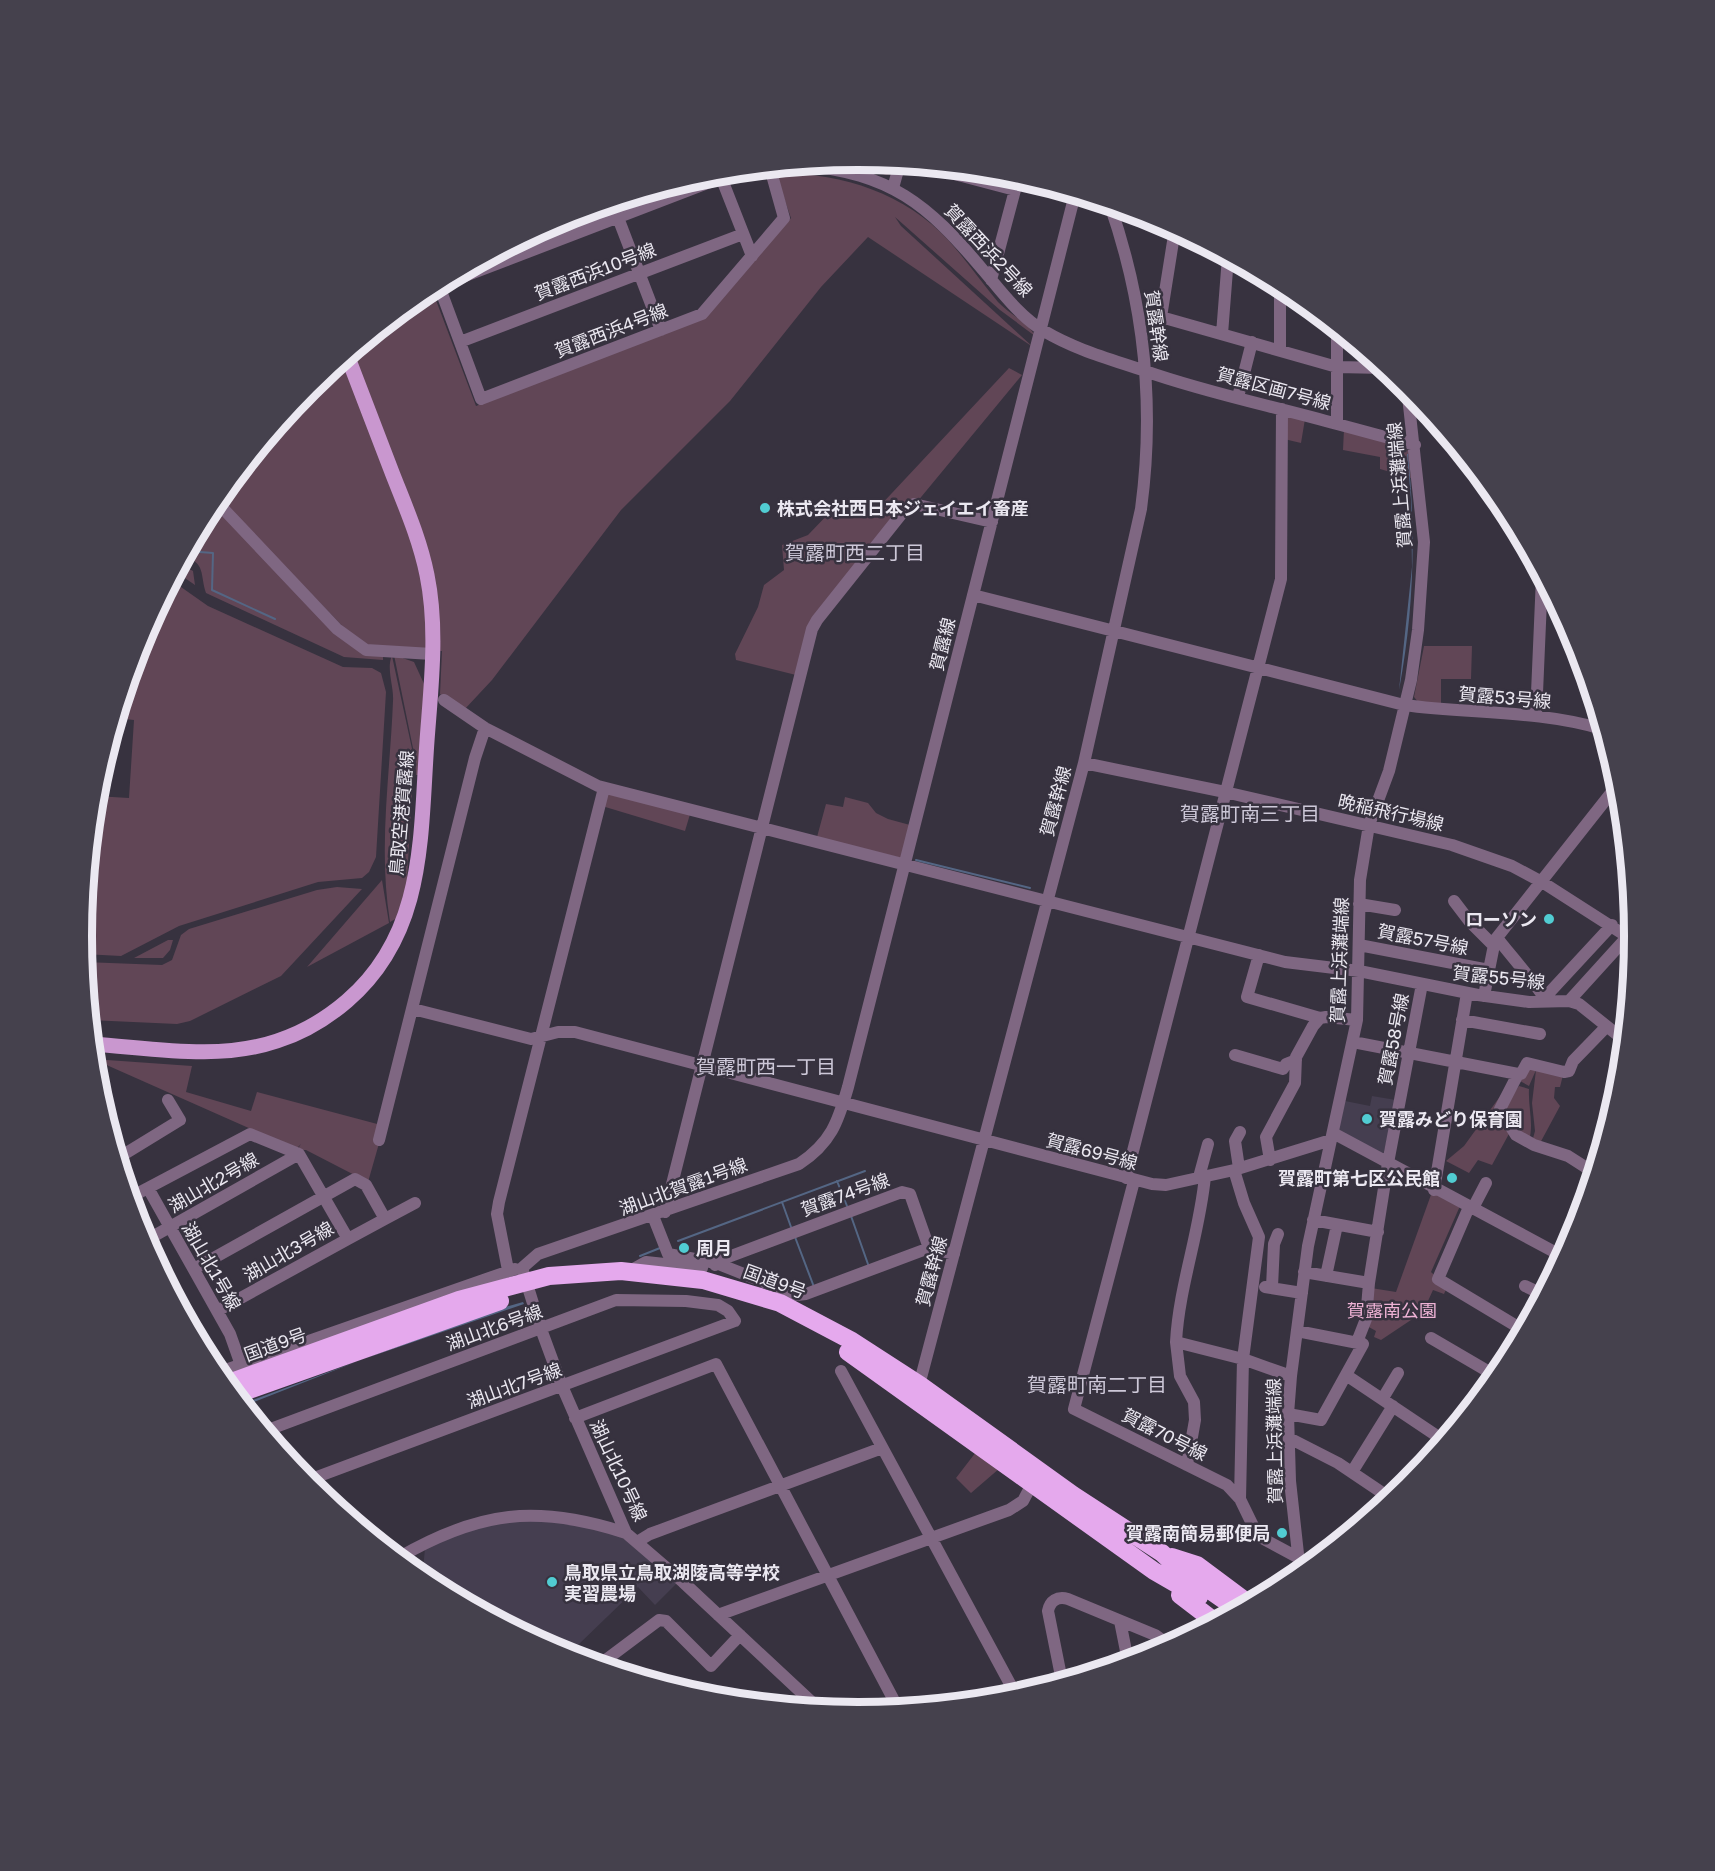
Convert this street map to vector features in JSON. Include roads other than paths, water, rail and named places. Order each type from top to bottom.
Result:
[{"type":"highway","name":"国道9号","points":[[235,1381],[452,1303],[525,1281],[581,1272],[630,1271],[690,1277],[756,1294],[792,1308],[827,1326],[918,1392],[1033,1482],[1154,1570],[1185,1587],[1219,1611]]},
{"type":"highway","name":"国道9号","points":[[243,1392],[459,1314],[525,1281],[568,1284],[625,1281],[670,1285],[721,1295],[760,1307],[808,1329],[918,1392],[1162,1553],[1178,1568],[1230,1604]]},
{"type":"highway","points":[[1162,1553],[1197,1566],[1241,1598]]},
{"type":"highway","points":[[1154,1570],[1175,1591],[1208,1616]]},
{"type":"main road","name":"鳥取空港賀露線","points":[[100,1044],[208,1051],[257,1047],[288,1037],[340,1007],[372,976],[401,928],[415,883],[432,654],[431,600],[421,552],[350,362]]},
{"type":"street","name":"賀露西浜2号線","points":[[841,170],[894,188],[951,230],[1007,299],[1041,329],[1098,357],[1146,371]]},
{"type":"street","points":[[894,188],[898,171]]},
{"type":"street","name":"賀露西浜4号線","points":[[442,293],[480,399],[702,314],[784,218],[772,175]]},
{"type":"street","points":[[989,181],[1015,190],[992,280]]},
{"type":"street","points":[[723,182],[752,256]]},
{"type":"street","points":[[480,269],[618,216],[661,195]]},
{"type":"street","name":"賀露線","points":[[843,1102],[1074,201]]},
{"type":"street","points":[[615,209],[661,330]]},
{"type":"street","name":"賀露幹線","points":[[918,1392],[1084,763],[1135,544],[1145,475],[1148,409],[1146,371],[1136,297],[1112,213]]},
{"type":"street","name":"賀露西浜10号線","points":[[460,342],[743,234]]},
{"type":"street","points":[[1174,238],[1161,317],[1337,367],[1371,368]]},
{"type":"street","points":[[1222,334],[1227,265]]},
{"type":"street","points":[[1280,297],[1280,349]]},
{"type":"street","name":"賀露区画7号線","points":[[1146,371],[1337,424],[1337,339]]},
{"type":"street","points":[[1238,397],[1252,342]]},
{"type":"street","name":"賀露上浜灘端線","points":[[1299,1561],[1290,1481],[1288,1414],[1304,1272],[1313,1220],[1357,1020],[1360,880],[1369,825],[1389,771],[1418,630],[1424,542],[1409,405]]},
{"type":"street","points":[[1130,1180],[1224,792],[1282,568],[1282,409]]},
{"type":"street","points":[[1337,424],[1415,445]]},
{"type":"street","points":[[679,1261],[668,1254],[659,1214],[700,1066],[816,620],[909,506],[924,504],[992,522]]},
{"type":"street","points":[[222,508],[337,629],[366,650],[432,654]]},
{"type":"street","points":[[1536,716],[1541,590]]},
{"type":"street","name":"賀露53号線","points":[[973,595],[1404,705],[1536,716],[1594,727]]},
{"type":"street","name":"賀露55号線","points":[[444,700],[485,728],[604,788],[1299,965],[1359,972],[1484,996],[1529,1002],[1569,1001],[1579,1004],[1617,1035]]},
{"type":"street","points":[[379,1140],[475,758],[485,728]]},
{"type":"street","name":"晩稲飛行場線","points":[[1084,763],[1426,837],[1479,854],[1542,882],[1624,934]]},
{"type":"street","points":[[525,1281],[508,1270],[498,1208],[604,788]]},
{"type":"street","points":[[1489,970],[1496,943],[1610,794]]},
{"type":"street","points":[[1454,901],[1470,922],[1496,943],[1528,980],[1541,990],[1545,1001]]},
{"type":"street","points":[[1359,904],[1395,910]]},
{"type":"street","points":[[1545,1001],[1549,993],[1612,925]]},
{"type":"street","name":"賀露57号線","points":[[1359,945],[1489,970],[1484,996]]},
{"type":"street","points":[[1569,1001],[1624,945]]},
{"type":"street","points":[[1259,955],[1247,997],[1320,1018],[1357,1020]]},
{"type":"street","name":"賀露58号線","points":[[1346,1375],[1363,1344],[1357,1342],[1366,1318],[1369,1283],[1388,1163],[1422,984]]},
{"type":"street","points":[[1434,1190],[1467,993]]},
{"type":"street","name":"賀露69号線","points":[[413,1009],[531,1039],[558,1032],[575,1032],[1130,1180],[1166,1185],[1270,1160],[1332,1137]]},
{"type":"street","points":[[1270,1160],[1266,1137],[1297,1079],[1296,1060],[1313,1026],[1320,1018]]},
{"type":"street","points":[[1462,1020],[1540,1034]]},
{"type":"street","points":[[1587,1168],[1568,1156],[1524,1140],[1512,1130],[1500,1109],[1518,1074],[1521,1074],[1529,1062],[1564,1072],[1569,1071],[1574,1061],[1606,1026]]},
{"type":"street","points":[[1353,1042],[1518,1074]]},
{"type":"street","points":[[1236,1054],[1283,1069],[1286,1064],[1296,1060]]},
{"type":"street","points":[[124,1154],[180,1120],[168,1100]]},
{"type":"street","name":"湖山北賀露1号線","points":[[525,1281],[538,1254],[799,1164],[825,1143],[833,1130],[843,1102]]},
{"type":"street","points":[[1240,1132],[1235,1141],[1236,1169],[1244,1203],[1259,1237],[1243,1359],[1240,1499]]},
{"type":"street","points":[[137,1194],[250,1134],[299,1154]]},
{"type":"street","points":[[1332,1137],[1388,1163],[1434,1190],[1555,1252]]},
{"type":"street","points":[[1187,1465],[1195,1420],[1194,1402],[1180,1376],[1176,1342],[1178,1316],[1202,1209],[1202,1176],[1208,1144]]},
{"type":"street","name":"湖山北3号線","points":[[217,1311],[348,1239],[299,1154]]},
{"type":"street","name":"湖山北2号線","points":[[153,1237],[299,1154]]},
{"type":"street","points":[[194,1269],[355,1179],[366,1185],[385,1219]]},
{"type":"street","name":"賀露70号線","points":[[1130,1180],[1074,1409],[1227,1485],[1240,1499],[1258,1536],[1301,1559]]},
{"type":"street","points":[[1486,1183],[1471,1208],[1438,1279],[1516,1326]]},
{"type":"street","name":"湖山北1号線","points":[[148,1188],[217,1311],[241,1365]]},
{"type":"street","name":"賀露74号線","points":[[714,1267],[902,1192],[910,1194],[929,1248]]},
{"type":"street","points":[[348,1239],[414,1203]]},
{"type":"street","points":[[1313,1220],[1377,1232]]},
{"type":"street","points":[[1326,1276],[1337,1224]]},
{"type":"street","points":[[1272,1287],[1274,1244],[1278,1234]]},
{"type":"street","points":[[630,1271],[646,1262],[679,1261],[714,1267],[797,1295],[806,1294],[929,1248],[954,1254]]},
{"type":"street","points":[[714,1267],[756,1294]]},
{"type":"street","points":[[227,1370],[508,1270]]},
{"type":"street","points":[[1304,1272],[1369,1283]]},
{"type":"street","name":"湖山北10号線","points":[[525,1281],[562,1386],[626,1533],[810,1700]]},
{"type":"street","points":[[1253,1286],[1302,1293]]},
{"type":"street","points":[[1525,1286],[1536,1291]]},
{"type":"street","name":"湖山北6号線","points":[[272,1429],[616,1300],[686,1301],[718,1305],[728,1311],[735,1321]]},
{"type":"street","name":"湖山北7号線","points":[[316,1477],[735,1321]]},
{"type":"street","points":[[1297,1331],[1357,1342]]},
{"type":"street","points":[[1431,1338],[1487,1371]]},
{"type":"street","points":[[1176,1342],[1243,1359],[1291,1376]]},
{"type":"street","points":[[575,1418],[716,1364],[894,1701]]},
{"type":"street","points":[[841,1371],[882,1448],[890,1457],[1011,1686]]},
{"type":"street","points":[[1383,1398],[1398,1373]]},
{"type":"street","points":[[1288,1414],[1321,1420],[1346,1375],[1437,1436]]},
{"type":"street","points":[[1352,1472],[1393,1406]]},
{"type":"street","points":[[1289,1438],[1352,1472],[1382,1493]]},
{"type":"street","points":[[637,1542],[650,1534],[882,1448]]},
{"type":"street","points":[[718,1615],[1016,1507],[1023,1501],[1033,1482]]},
{"type":"street","points":[[406,1554],[461,1527],[509,1517],[554,1515],[599,1524],[626,1533]]},
{"type":"street","points":[[1060,1674],[1048,1617],[1051,1602],[1064,1598],[1160,1639]]},
{"type":"street","points":[[607,1659],[658,1620],[666,1621],[711,1666],[740,1635]]},
{"type":"street","points":[[1120,1620],[1126,1652]]},
{"type":"water","points":[[1407,454],[1411,484],[1413,543],[1411,601],[1399,690],[1412,567],[1411,500]]},
{"type":"water","points":[[523,1302],[524,1304],[365,1359],[505,1307]]},
{"type":"water","points":[[356,1362],[251,1403],[249,1401]]},
{"type":"waterway","points":[[194,552],[213,553],[212,590],[275,619]]},
{"type":"waterway","points":[[916,860],[1030,888]]},
{"type":"waterway","points":[[678,1241],[865,1171]]},
{"type":"waterway","points":[[837,1181],[847,1206]]},
{"type":"waterway","points":[[782,1202],[791,1227]]},
{"type":"waterway","points":[[851,1216],[869,1267]]},
{"type":"waterway","points":[[795,1237],[814,1287]]},
{"type":"waterway","points":[[640,1256],[660,1248]]},
{"type":"place","name":"株式会社西日本ジェイエイ畜産","points":[[765,508]]},
{"type":"place","name":"ローソン","points":[[1549,919]]},
{"type":"place","name":"賀露みどり保育園","points":[[1367,1119]]},
{"type":"place","name":"賀露町第七区公民館","points":[[1452,1178]]},
{"type":"place","name":"周月","points":[[684,1248]]},
{"type":"place","name":"賀露南簡易郵便局","points":[[1282,1533]]},
{"type":"place","name":"鳥取県立鳥取湖陵高等学校 実習農場","points":[[552,1582]]},
{"type":"district","name":"賀露町西二丁目","points":[[855,552]]},
{"type":"district","name":"賀露町南三丁目","points":[[1250,813]]},
{"type":"district","name":"賀露町西一丁目","points":[[766,1066]]},
{"type":"district","name":"賀露町南二丁目","points":[[1097,1384]]},
{"type":"park label","name":"賀露南公園","points":[[1392,1310]]}]
